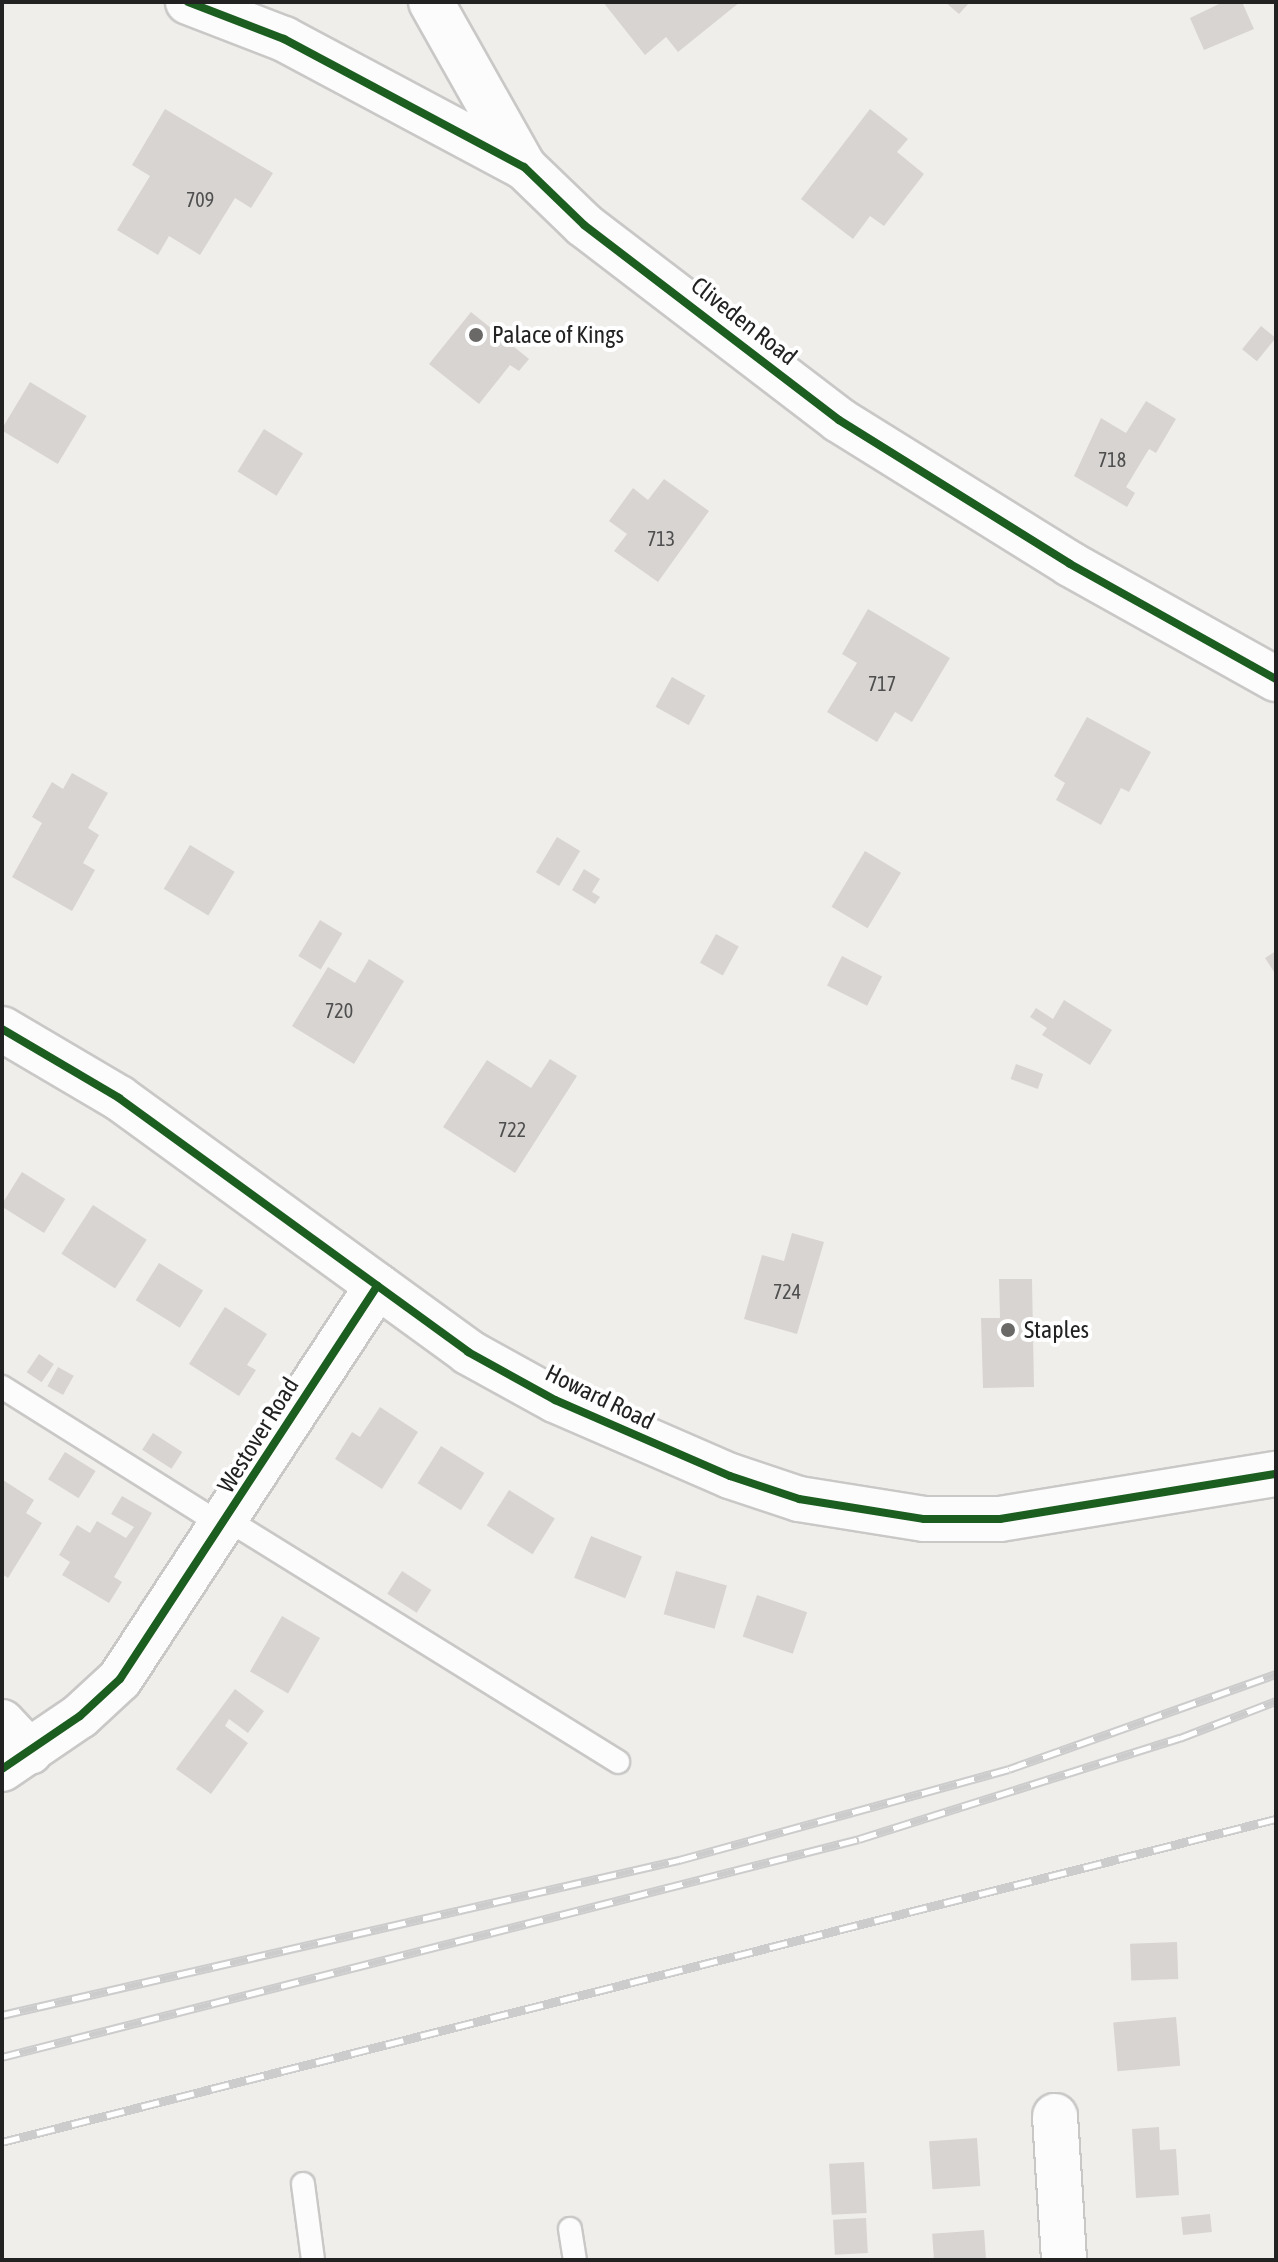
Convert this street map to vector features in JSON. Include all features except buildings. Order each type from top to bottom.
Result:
[{"type":"street","points":[[431,2],[524,167]]},
{"type":"street","name":"Cliveden Road","points":[[224,6],[524,167],[584,225],[839,420],[1070,564],[1276,679]]},
{"type":"street","name":"Howard Road","points":[[2,1029],[119,1098],[468,1352],[555,1400],[650,1444],[799,1499],[924,1519],[1000,1519],[1276,1474]]},
{"type":"street","name":"Westover Road","points":[[11,1748],[120,1679],[226,1523],[377,1286]]},
{"type":"street","points":[[1055,2116],[1064,2260]]},
{"type":"lane","points":[[2,1387],[618,1762]]},
{"type":"lane","points":[[303,2184],[313,2260]]},
{"type":"lane","points":[[570,2229],[575,2260]]},
{"type":"railway","points":[[2,2015],[679,1860],[1009,1769],[1276,1674]]},
{"type":"railway","points":[[2,2057],[859,1839],[1180,1738],[1276,1701]]},
{"type":"railway","points":[[2,2142],[1276,1819]]},
{"type":"cycle path","points":[[188,2],[284,39],[524,167],[584,225],[839,420],[1070,564],[1276,679]]},
{"type":"cycle path","points":[[2,1029],[119,1098],[468,1352],[555,1400],[730,1476],[799,1499],[924,1519],[1000,1519],[1276,1474]]},
{"type":"cycle path","points":[[2,1769],[80,1716],[120,1679],[377,1286]]},
{"type":"place","name":"Palace of Kings","points":[[476,335]]},
{"type":"place","name":"Staples","points":[[1008,1330]]}]
